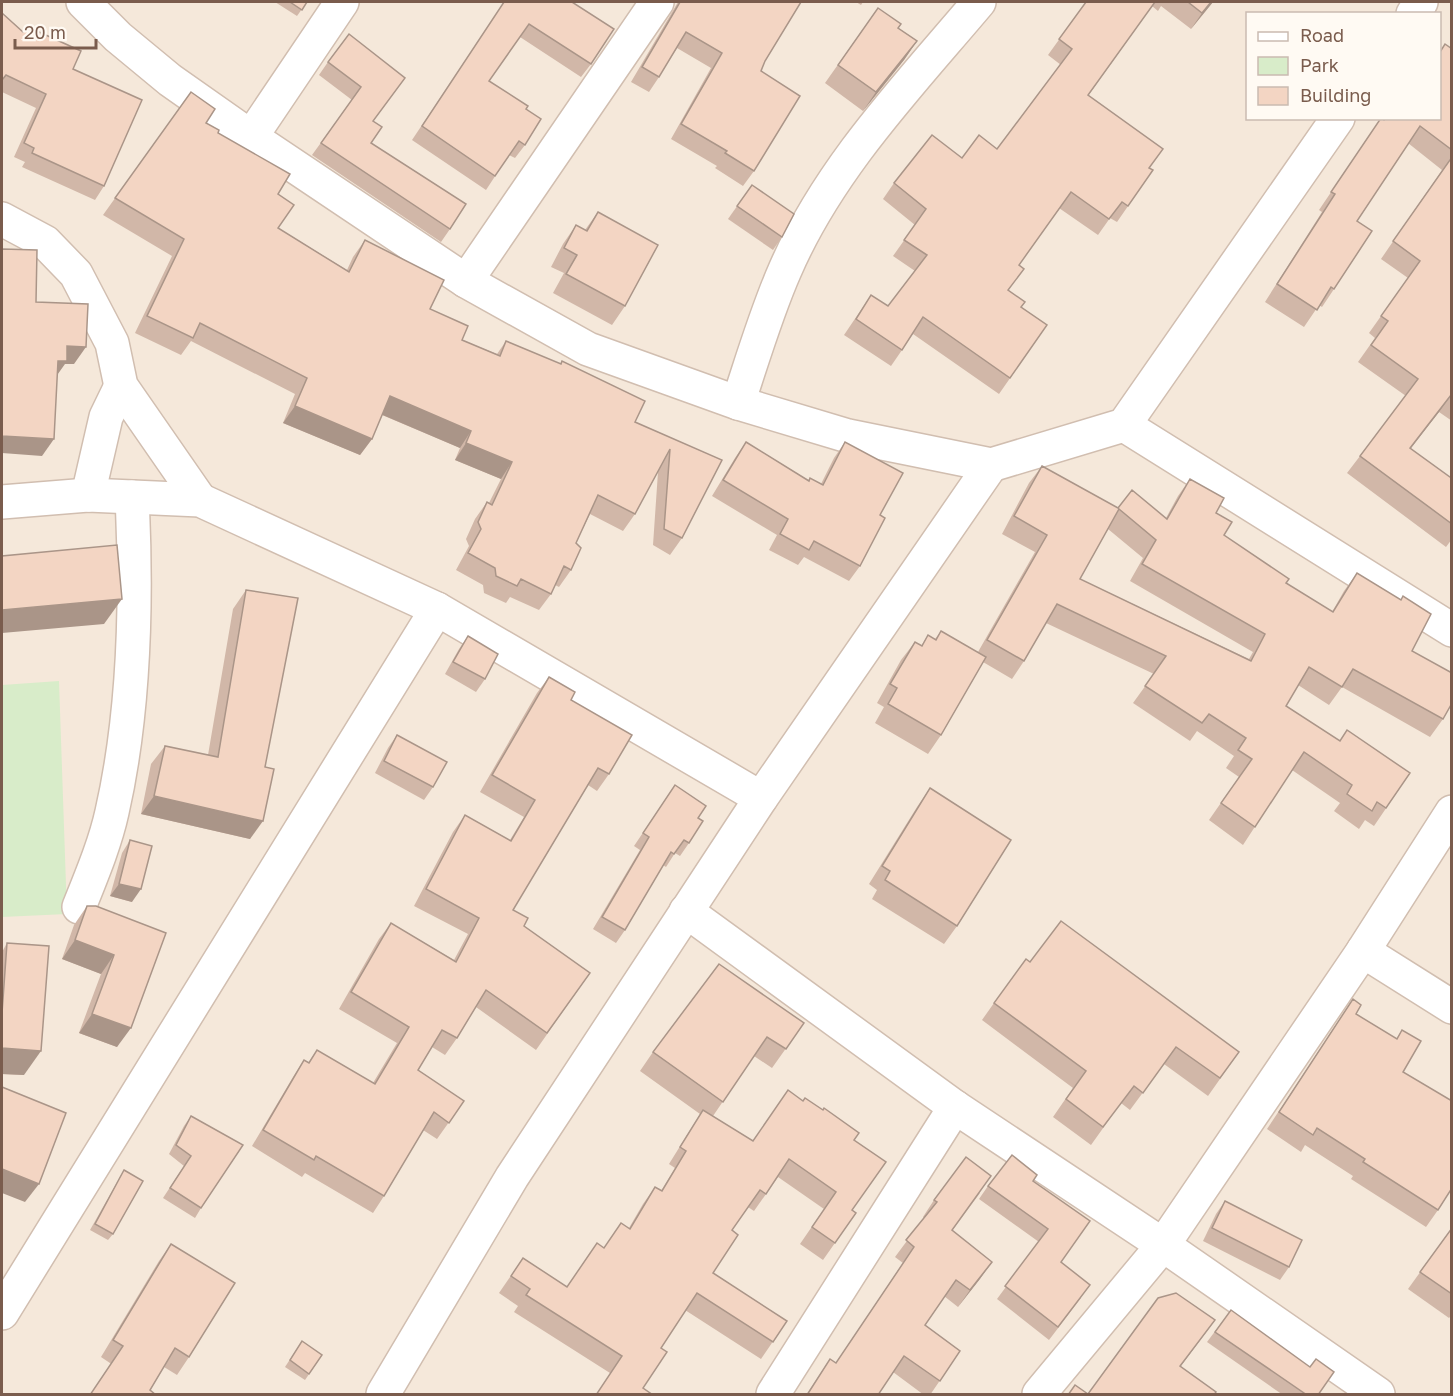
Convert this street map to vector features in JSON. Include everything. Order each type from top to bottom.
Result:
[{"type":"street","points":[[83,2],[118,37],[170,80],[251,137],[466,281],[588,349],[738,403],[848,436],[991,465],[1124,425],[1337,120]]},
{"type":"street","points":[[251,137],[342,2]]},
{"type":"street","points":[[466,281],[657,2]]},
{"type":"street","points":[[738,403],[785,269],[815,212],[861,142],[979,2]]},
{"type":"street","points":[[2,219],[45,243],[75,274],[112,343],[121,386],[200,500]]},
{"type":"street","points":[[88,495],[106,417],[121,386]]},
{"type":"street","points":[[1124,425],[1449,624]]},
{"type":"street","points":[[383,1395],[512,1177],[761,798],[991,465]]},
{"type":"street","points":[[2,501],[88,495],[200,500],[437,609],[761,798]]},
{"type":"street","points":[[79,907],[112,813],[126,730],[136,581],[132,497]]},
{"type":"street","points":[[2,1313],[437,609]]},
{"type":"street","points":[[1039,1395],[1163,1245],[1363,951],[1452,812]]},
{"type":"street","points":[[686,911],[955,1107],[1163,1245],[1378,1395]]},
{"type":"street","points":[[1363,951],[1452,1007]]},
{"type":"street","points":[[773,1395],[955,1107]]},
{"type":"shaded area","points":[[2,2],[1451,2],[1451,1394],[2,1394]]},
{"type":"green space","points":[[59,681],[67,914],[2,917],[2,685]]},
{"type":"building","points":[[290,2],[307,2],[302,10]]},
{"type":"building","points":[[504,2],[572,2],[614,29],[591,64],[529,24],[489,81],[528,106],[526,109],[541,119],[525,145],[519,141],[495,176],[422,126]]},
{"type":"building","points":[[680,2],[801,2],[761,71],[800,96],[754,171],[725,153],[727,151],[681,124],[722,53],[686,32],[659,77],[642,67]]},
{"type":"building","points":[[1086,2],[1155,2],[1088,95],[1163,149],[1149,168],[1153,170],[1128,206],[1122,202],[1109,219],[1071,192],[1019,265],[1024,269],[1008,290],[1025,302],[1021,307],[1047,325],[1010,378],[923,317],[902,350],[856,319],[871,295],[888,306],[927,255],[904,240],[926,209],[894,183],[932,135],[962,158],[979,135],[997,149],[1072,49],[1059,39]]},
{"type":"building","points":[[1188,2],[1211,2],[1202,13]]},
{"type":"building","points":[[878,8],[901,24],[898,28],[917,41],[876,92],[838,65]]},
{"type":"building","points":[[2,13],[23,32],[28,27],[81,51],[73,69],[142,100],[104,186],[32,153],[34,148],[24,143],[46,94],[6,75],[2,80]]},
{"type":"building","points":[[349,34],[405,78],[373,121],[382,127],[371,143],[466,204],[450,229],[321,143],[361,87],[328,62]]},
{"type":"building","points":[[1445,44],[1452,49],[1452,150],[1420,126],[1357,221],[1372,231],[1334,289],[1331,287],[1317,310],[1277,284],[1335,194],[1331,192],[1380,120],[1441,120],[1441,50]]},
{"type":"building","points":[[191,92],[215,109],[206,123],[219,130],[218,133],[290,174],[278,194],[294,205],[278,228],[349,272],[365,240],[444,280],[430,309],[468,326],[462,340],[500,356],[506,341],[561,364],[562,361],[645,401],[635,422],[722,460],[682,538],[664,529],[670,449],[635,514],[598,495],[576,543],[581,548],[571,570],[564,566],[551,594],[521,579],[517,586],[496,576],[495,568],[468,553],[481,529],[478,522],[487,502],[492,505],[512,462],[466,443],[471,431],[390,396],[372,439],[295,406],[307,378],[200,323],[193,338],[147,316],[184,239],[115,198]]},
{"type":"building","points":[[1452,157],[1452,395],[1410,448],[1450,477],[1452,475],[1452,524],[1360,456],[1418,379],[1371,345],[1388,321],[1381,316],[1420,261],[1393,241]]},
{"type":"building","points":[[752,185],[794,214],[782,237],[737,206]]},
{"type":"building","points":[[598,212],[658,245],[625,306],[566,274],[577,255],[564,248],[576,225],[587,231]]},
{"type":"building","points":[[2,249],[37,250],[36,302],[88,304],[86,347],[67,346],[67,361],[58,361],[54,439],[2,436]]},
{"type":"building","points":[[746,442],[809,481],[810,478],[823,485],[845,442],[903,473],[880,515],[885,518],[860,566],[814,541],[809,550],[780,534],[788,519],[723,480]]},
{"type":"building","points":[[1042,466],[1118,508],[1132,490],[1167,519],[1190,479],[1224,498],[1216,513],[1232,522],[1224,535],[1289,579],[1286,583],[1333,612],[1357,573],[1401,600],[1403,596],[1431,614],[1412,651],[1452,673],[1452,703],[1443,719],[1353,669],[1342,687],[1309,667],[1286,706],[1340,741],[1347,730],[1410,773],[1386,808],[1377,802],[1372,811],[1347,794],[1352,785],[1304,752],[1255,827],[1221,803],[1252,759],[1238,750],[1246,738],[1209,714],[1202,723],[1145,686],[1166,656],[1057,604],[1024,661],[987,640],[1047,535],[1014,516]],"holes":[[[1119,509],[1156,540],[1142,564],[1265,634],[1251,661],[1080,579]]]},
{"type":"building","points":[[117,545],[122,599],[2,610],[2,556]]},
{"type":"building","points":[[246,590],[298,598],[265,767],[274,769],[263,821],[154,796],[165,746],[218,757]]},
{"type":"building","points":[[941,631],[986,657],[941,735],[888,704],[897,688],[890,684],[915,642],[922,646],[928,635],[936,640]]},
{"type":"building","points":[[468,636],[498,654],[485,679],[453,662]]},
{"type":"building","points":[[549,677],[575,692],[571,700],[632,735],[609,774],[598,768],[513,910],[528,918],[524,926],[590,973],[547,1033],[486,990],[457,1038],[442,1030],[418,1070],[464,1101],[449,1123],[434,1112],[384,1196],[316,1156],[314,1160],[263,1130],[304,1060],[309,1063],[317,1050],[375,1084],[409,1027],[351,992],[391,923],[456,962],[479,918],[426,889],[465,815],[511,841],[535,800],[492,775]]},
{"type":"building","points":[[397,735],[447,762],[433,787],[384,761]]},
{"type":"building","points":[[675,785],[706,806],[698,818],[703,821],[689,843],[684,840],[674,854],[671,852],[625,930],[602,917],[649,837],[643,833]]},
{"type":"building","points":[[930,788],[1011,840],[957,926],[885,880],[890,871],[882,866]]},
{"type":"building","points":[[130,840],[152,846],[141,889],[119,884]]},
{"type":"building","points":[[87,906],[96,906],[166,933],[131,1028],[92,1014],[114,955],[75,940]]},
{"type":"building","points":[[1061,921],[1239,1052],[1220,1078],[1176,1047],[1143,1093],[1134,1086],[1103,1127],[1066,1099],[1086,1071],[994,1003],[1026,959],[1030,962]]},
{"type":"building","points":[[7,943],[49,946],[41,1051],[2,1048]]},
{"type":"building","points":[[719,964],[804,1023],[786,1049],[767,1037],[723,1102],[653,1052]]},
{"type":"building","points":[[1353,999],[1361,1005],[1356,1014],[1397,1039],[1402,1030],[1421,1041],[1403,1072],[1452,1101],[1452,1188],[1438,1210],[1363,1162],[1365,1159],[1317,1128],[1313,1135],[1279,1112]]},
{"type":"building","points":[[2,1087],[66,1113],[39,1184],[2,1169]]},
{"type":"building","points":[[788,1090],[803,1101],[805,1098],[823,1110],[824,1108],[859,1133],[854,1140],[886,1162],[852,1210],[856,1213],[835,1243],[812,1227],[836,1192],[789,1159],[766,1194],[760,1190],[732,1230],[738,1235],[713,1273],[787,1321],[773,1342],[697,1293],[661,1348],[667,1352],[643,1388],[653,1395],[596,1395],[622,1356],[526,1295],[530,1289],[511,1276],[523,1258],[567,1287],[597,1243],[604,1248],[621,1223],[630,1229],[655,1187],[662,1191],[686,1151],[680,1147],[703,1110],[753,1141]]},
{"type":"building","points":[[191,1116],[243,1145],[201,1208],[170,1188],[191,1156],[176,1145]]},
{"type":"building","points":[[1012,1155],[1037,1175],[1033,1181],[1090,1221],[1061,1262],[1090,1285],[1058,1327],[1005,1286],[1048,1229],[988,1186]]},
{"type":"building","points":[[966,1157],[991,1176],[952,1230],[992,1262],[970,1290],[956,1280],[925,1325],[960,1351],[940,1381],[904,1356],[878,1395],[807,1395],[830,1359],[836,1363],[914,1247],[906,1240],[937,1202],[934,1200]]},
{"type":"building","points":[[124,1170],[143,1181],[113,1234],[95,1224]]},
{"type":"building","points":[[1225,1201],[1302,1240],[1289,1267],[1212,1228]]},
{"type":"building","points":[[1452,1228],[1452,1294],[1420,1272]]},
{"type":"building","points":[[171,1244],[235,1283],[189,1357],[175,1348],[150,1390],[156,1395],[90,1395],[123,1346],[113,1340]]},
{"type":"building","points":[[1176,1293],[1215,1320],[1180,1366],[1216,1392],[1214,1395],[1068,1395],[1075,1385],[1088,1394],[1158,1298]]},
{"type":"building","points":[[1231,1310],[1310,1367],[1316,1359],[1334,1372],[1318,1395],[1307,1395],[1215,1332]]},
{"type":"building","points":[[302,1341],[322,1355],[309,1374],[290,1360]]}]
